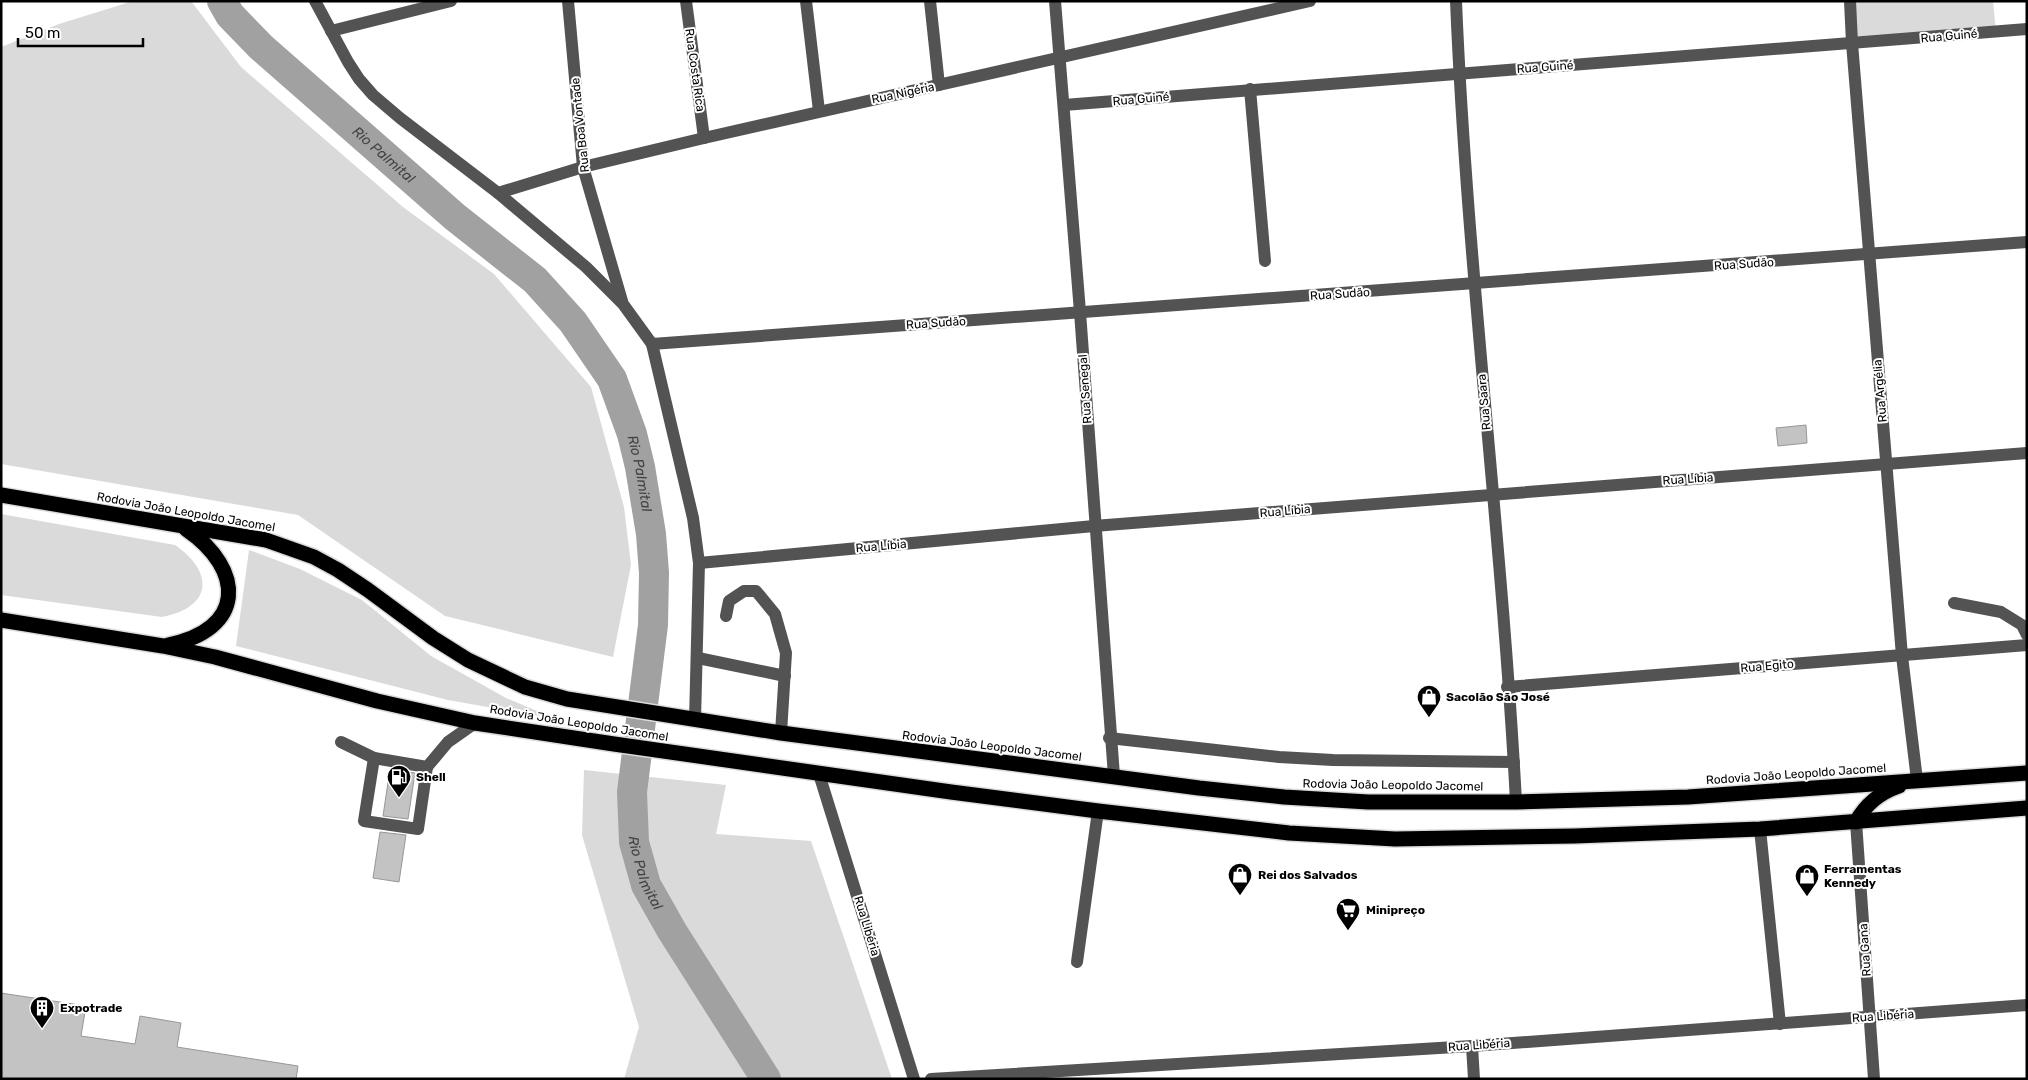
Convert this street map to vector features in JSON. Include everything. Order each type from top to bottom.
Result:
[{"type":"highway","name":"Rodovia João Leopoldo Jacomel","points":[[1,495],[266,540],[292,548],[338,570],[432,638],[468,660],[504,678],[545,694],[619,708],[781,733],[1284,797],[1368,802],[1516,802],[1688,797],[2027,772]]},
{"type":"highway","points":[[163,646],[182,642],[208,630],[217,623],[228,602],[225,573],[219,560],[200,538],[183,527]]},
{"type":"highway","name":"Rodovia João Leopoldo Jacomel","points":[[1,620],[163,646],[269,670],[377,701],[475,723],[658,751],[1098,812],[1288,832],[1395,839],[1575,836],[1760,829],[2027,808]]},
{"type":"highway","points":[[1856,822],[1868,804],[1885,791],[1917,780]]},
{"type":"street","points":[[315,1],[359,79],[373,95],[562,246],[623,304],[652,344],[693,518],[699,563],[695,720]]},
{"type":"street","points":[[331,31],[450,1]]},
{"type":"street","name":"Rua Boa Vontade","points":[[568,1],[583,167],[623,304]]},
{"type":"street","name":"Rua Costa Rica","points":[[686,1],[704,138]]},
{"type":"street","points":[[806,1],[819,111]]},
{"type":"street","points":[[930,1],[939,85]]},
{"type":"street","name":"Rua Senegal","points":[[1055,1],[1114,776]]},
{"type":"street","name":"Rua Nigéria","points":[[498,193],[583,167],[704,138],[1310,1]]},
{"type":"street","name":"Rua Saara","points":[[1456,1],[1473,285],[1493,494],[1516,802]]},
{"type":"street","name":"Rua Argélia","points":[[1850,1],[1902,656],[1917,780]]},
{"type":"street","name":"Rua Guiné","points":[[1064,106],[1250,89],[2027,30]]},
{"type":"street","points":[[1250,89],[1265,260]]},
{"type":"street","name":"Rua Sudão","points":[[652,344],[1473,285],[2027,242]]},
{"type":"street","name":"Rua Líbia","points":[[699,563],[1094,526],[2027,453]]},
{"type":"street","points":[[726,616],[729,601],[744,591],[756,591],[775,614],[786,653],[781,733]]},
{"type":"street","points":[[1954,603],[2001,612],[2022,625],[2027,635]]},
{"type":"street","name":"Rua Egito","points":[[1507,687],[2027,646]]},
{"type":"street","points":[[698,658],[785,676]]},
{"type":"street","points":[[374,758],[364,821],[418,829],[427,767],[448,742],[475,723]]},
{"type":"street","points":[[1110,738],[1279,757],[1333,760],[1514,762]]},
{"type":"street","points":[[341,742],[374,758],[427,767]]},
{"type":"street","name":"Rua Libéria","points":[[819,774],[914,1079]]},
{"type":"street","points":[[1077,962],[1098,812]]},
{"type":"street","name":"Rua Gana","points":[[1856,822],[1874,1079]]},
{"type":"street","points":[[1760,829],[1780,1024]]},
{"type":"street","name":"Rua Libéria","points":[[931,1079],[1472,1046],[2027,1005]]},
{"type":"street","points":[[1472,1046],[1474,1079]]},
{"type":"shaded area","points":[[133,1],[191,1],[241,67],[403,207],[494,274],[591,387],[624,507],[631,565],[613,657],[445,616],[298,515],[1,464],[1,47],[59,24]]},
{"type":"shaded area","points":[[1850,1],[1993,1],[1996,32],[1852,43]]},
{"type":"shaded area","points":[[1,514],[175,545],[188,555],[197,566],[202,587],[199,597],[191,605],[179,612],[162,617],[1,595]]},
{"type":"shaded area","points":[[249,550],[300,569],[362,600],[431,656],[506,698],[556,719],[448,700],[236,646]]},
{"type":"shaded area","points":[[584,770],[726,785],[716,834],[811,841],[892,1079],[624,1079],[639,1027],[582,835]]},
{"type":"building","points":[[1806,425],[1807,443],[1778,446],[1776,428]]},
{"type":"building","points":[[390,769],[415,773],[408,819],[383,816]]},
{"type":"building","points":[[380,832],[406,835],[399,882],[373,878]]},
{"type":"building","name":"Expotrade","points":[[1,993],[86,1006],[81,1036],[135,1044],[140,1016],[181,1023],[177,1047],[298,1066],[296,1079],[1,1079]]},
{"type":"waterway","name":"Rio Palmital","points":[[222,1],[230,15],[261,47],[455,217],[535,280],[573,322],[612,379],[632,434],[640,467],[651,534],[654,573],[653,625],[632,792],[634,842],[646,885],[672,931],[766,1079]]},
{"type":"place","name":"Sacolão São José","points":[[1429,718]]},
{"type":"place","name":"Shell","points":[[399,798]]},
{"type":"place","name":"Rei dos Salvados","points":[[1240,896]]},
{"type":"place","name":"Ferramentas Kennedy","points":[[1807,897]]},
{"type":"place","name":"Minipreço","points":[[1348,931]]},
{"type":"place","name":"Expotrade","points":[[42,1029]]}]
